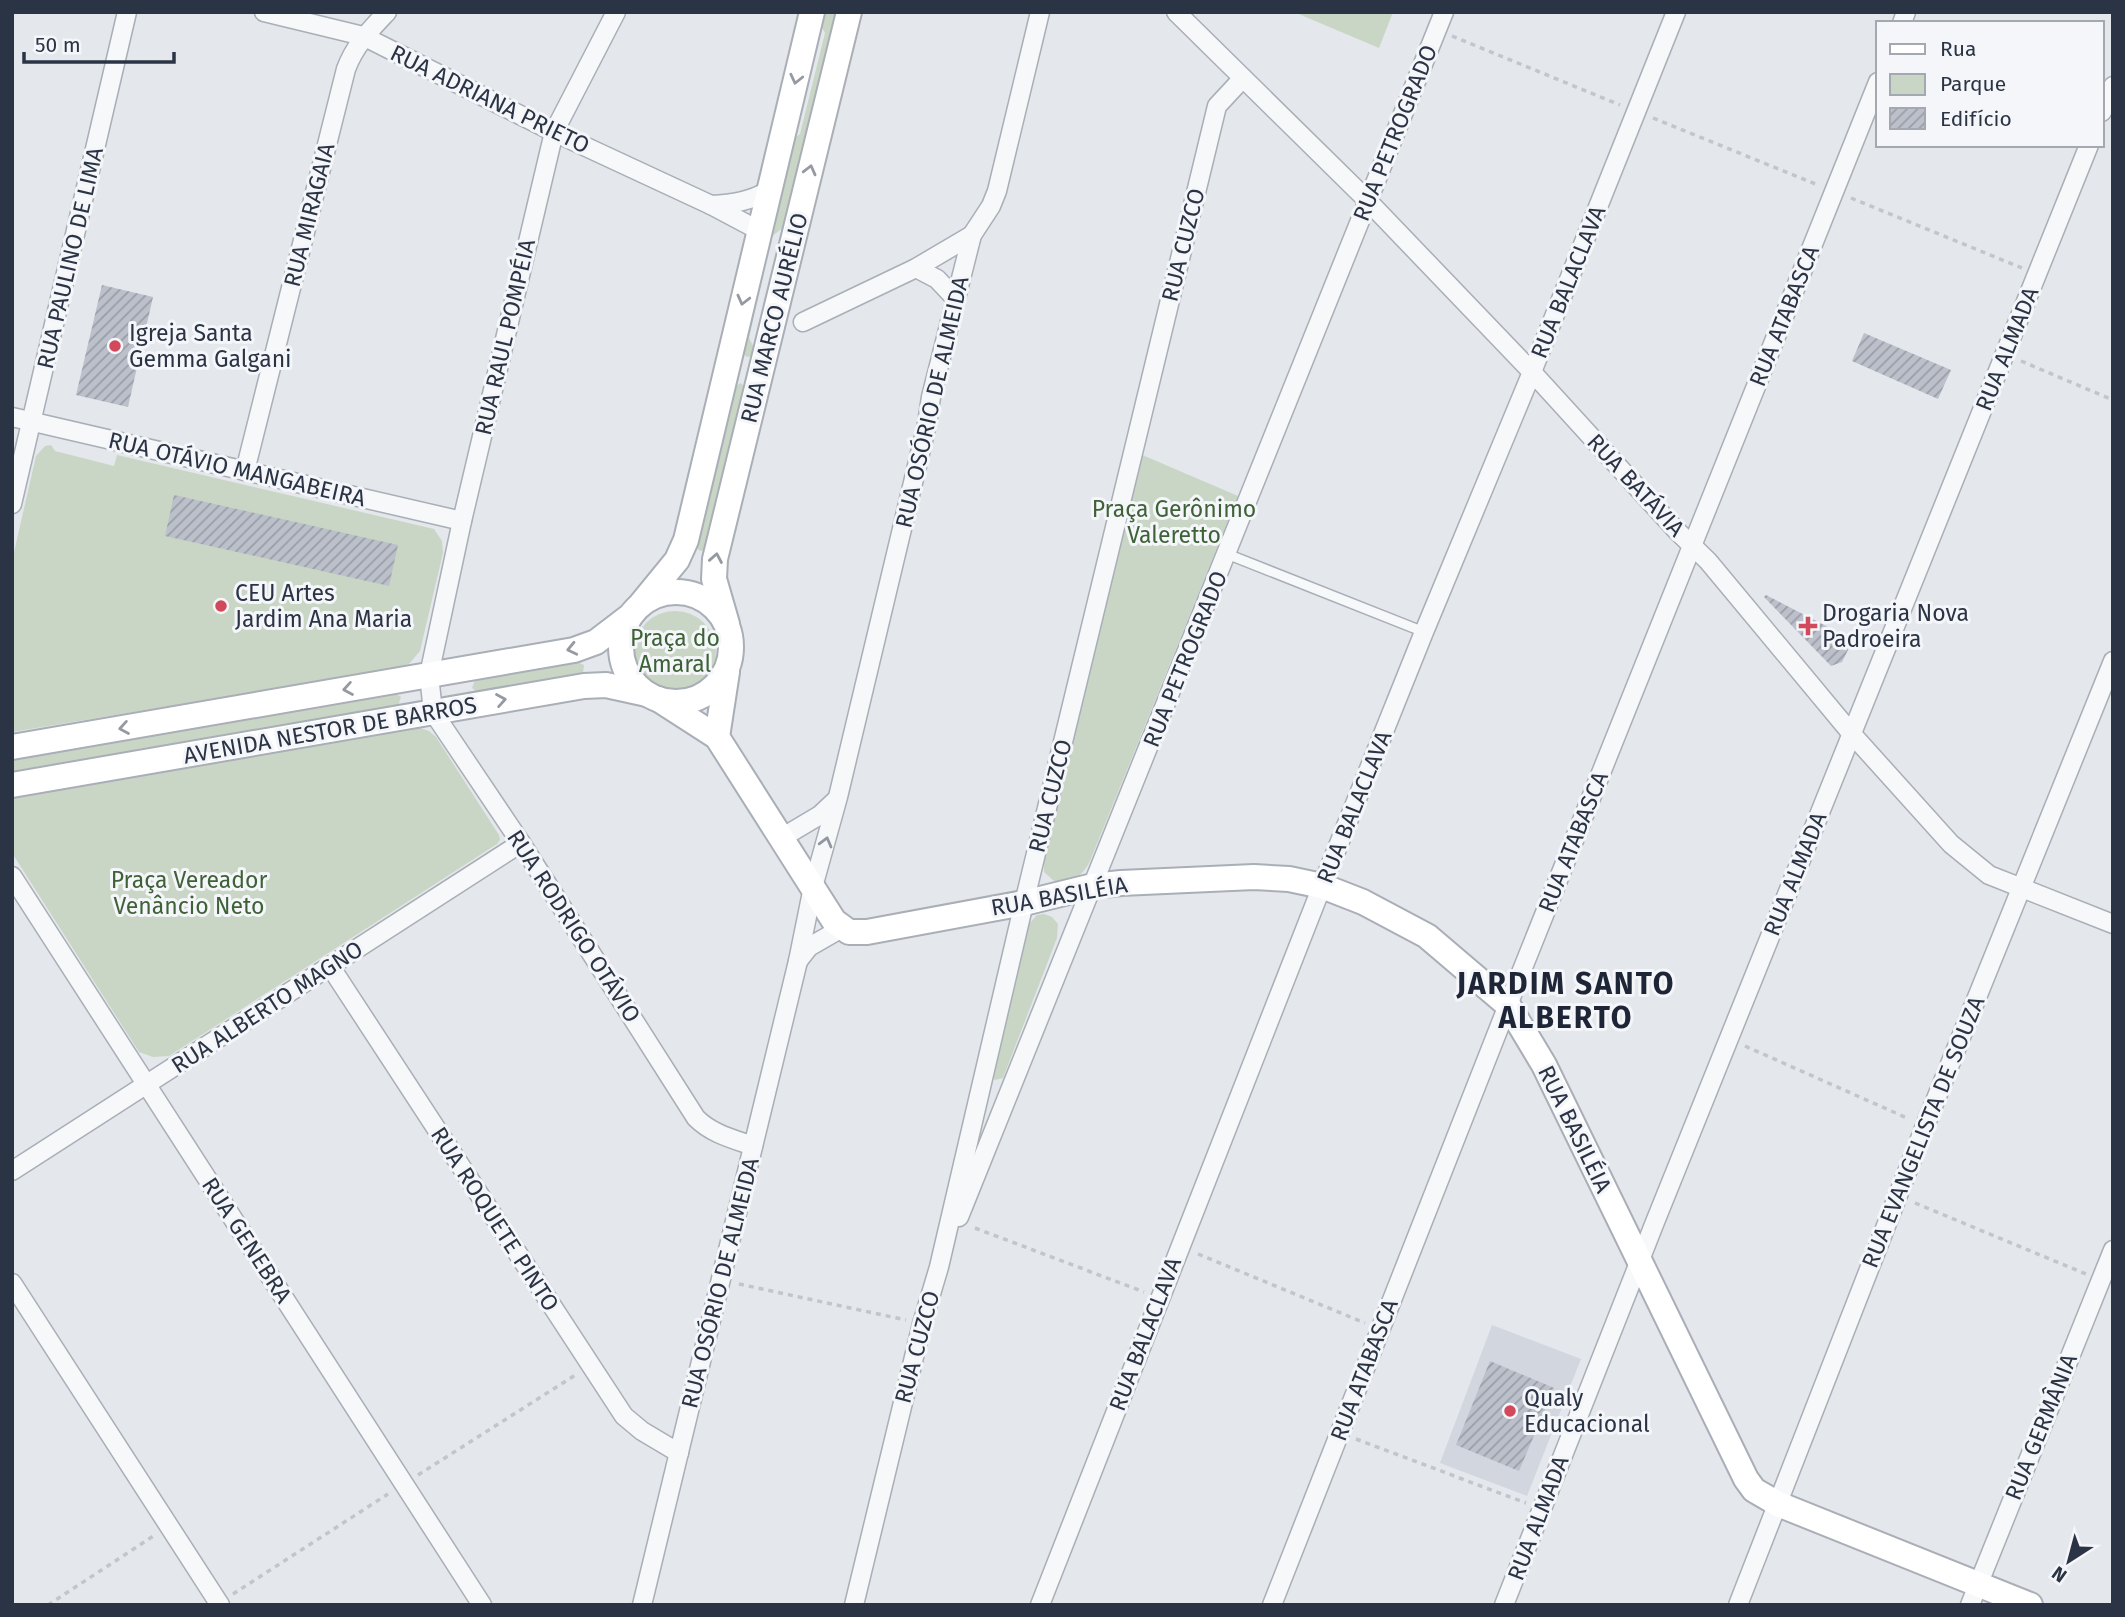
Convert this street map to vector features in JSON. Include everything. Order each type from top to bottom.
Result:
[{"type":"street","name":"RUA PAULINO DE LIMA","points":[[12,504],[128,12]]},
{"type":"street","name":"RUA ADRIANA PRIETO","points":[[264,12],[363,36],[760,231]]},
{"type":"street","name":"RUA MIRAGAIA","points":[[245,471],[346,69],[363,36],[387,12]]},
{"type":"street","name":"RUA RAUL POMPÉIA","points":[[429,675],[462,521],[554,132],[616,12]]},
{"type":"street","name":"RUA MARCO AURÉLIO","points":[[635,610],[677,560],[686,540],[812,12]]},
{"type":"street","name":"RUA MARCO AURÉLIO","points":[[727,624],[714,579],[715,559],[849,12]]},
{"type":"street","name":"RUA OSÓRIO DE ALMEIDA","points":[[642,1605],[798,961],[813,887],[838,797],[927,425],[930,397],[972,235],[991,206],[997,191],[1040,12]]},
{"type":"street","name":"RUA BATÁVIA","points":[[1176,12],[1368,201],[1532,372],[1708,561],[1851,733],[1962,855],[1989,875],[2113,924]]},
{"type":"street","name":"RUA PETROGRADO","points":[[939,1267],[1444,12]]},
{"type":"street","name":"RUA BALACLAVA","points":[[1040,1605],[1322,886],[1676,12]]},
{"type":"street","name":"RUA CUZCO","points":[[854,1605],[922,1324],[939,1267],[1217,106],[1243,78]]},
{"type":"street","points":[[2104,107],[2113,86]]},
{"type":"street","name":"RUA ATABASCA","points":[[1272,1605],[1508,1005],[1876,87]]},
{"type":"street","name":"RUA ALMADA","points":[[1504,1605],[1639,1260],[2088,147]]},
{"type":"street","points":[[710,205],[756,198],[770,190]]},
{"type":"street","points":[[803,322],[916,268],[972,235]]},
{"type":"street","points":[[916,268],[937,279],[956,298]]},
{"type":"street","points":[[729,359],[761,366]]},
{"type":"street","name":"RUA OTÁVIO MANGABEIRA","points":[[12,417],[462,521]]},
{"type":"street","points":[[717,737],[732,650],[727,624],[712,605],[689,593],[663,593],[635,610],[621,636],[621,658],[630,678],[653,697],[717,737],[834,921],[842,928],[809,947],[798,961]]},
{"type":"street","name":"AVENIDA NESTOR DE BARROS","points":[[12,747],[574,650],[596,642],[635,610]]},
{"type":"street","name":"RUA EVANGELISTA DE SOUZA","points":[[1738,1605],[1924,1126],[2113,661]]},
{"type":"street","points":[[653,697],[670,702],[693,700],[714,688],[727,668]]},
{"type":"street","name":"RUA RODRIGO OTÁVIO","points":[[429,675],[433,712],[521,843],[696,1118],[704,1127],[716,1133],[753,1146]]},
{"type":"street","name":"AVENIDA NESTOR DE BARROS","points":[[12,785],[595,684],[653,697]]},
{"type":"street","points":[[783,837],[820,815],[838,797]]},
{"type":"street","name":"RUA ALBERTO MAGNO","points":[[12,1171],[521,843]]},
{"type":"street","name":"RUA GENEBRA","points":[[12,876],[482,1605]]},
{"type":"street","name":"RUA BASILÉIA","points":[[842,928],[849,932],[867,933],[1024,903],[1093,886],[1254,877],[1289,879],[1322,886],[1363,902],[1427,936],[1508,1005],[1544,1065],[1746,1479],[1754,1490],[1778,1504],[1974,1595],[2030,1605]]},
{"type":"street","name":"RUA ROQUETE PINTO","points":[[330,966],[624,1416],[642,1431],[679,1452]]},
{"type":"street","name":"RUA GERMÂNIA","points":[[1974,1595],[2113,1250]]},
{"type":"street","points":[[12,1283],[220,1605]]},
{"type":"lane","points":[[1227,554],[1424,632]]},
{"type":"path","points":[[1437,30],[2037,274]]},
{"type":"path","points":[[2006,354],[2113,400]]},
{"type":"path","points":[[1730,1039],[1924,1126]]},
{"type":"path","points":[[1897,1195],[2100,1280]]},
{"type":"path","points":[[957,1221],[1159,1297]]},
{"type":"path","points":[[1179,1247],[1380,1329]]},
{"type":"path","points":[[721,1280],[922,1324]]},
{"type":"path","points":[[1339,1433],[1541,1509]]},
{"type":"path","points":[[48,1605],[169,1526]]},
{"type":"shaded area","name":"Qualy Educacional","points":[[1492,1325],[1581,1359],[1527,1496],[1440,1463]]},
{"type":"green space","points":[[821,12],[837,12],[784,227],[771,237],[749,338],[756,351],[753,356],[747,357],[742,353],[789,142],[800,134],[825,33],[819,22]]},
{"type":"green space","points":[[1294,12],[1393,12],[1379,48]]},
{"type":"green space","points":[[741,383],[746,389],[705,550],[700,551],[696,547],[734,387]]},
{"type":"green space","name":"CEU Artes Jardim Ana Maria","points":[[51,445],[55,451],[114,466],[117,455],[434,529],[442,541],[443,553],[420,651],[409,664],[393,669],[12,732],[12,561],[36,456],[45,446]]},
{"type":"green space","name":"Praça Gerônimo Valeretto","points":[[1140,454],[1238,496],[1090,861],[1076,878],[1054,881],[1044,872],[1044,859]]},
{"type":"green space","name":"Praça do Amaral","points":[[675,611],[691,614],[704,623],[713,636],[716,652],[713,668],[704,681],[691,690],[675,693],[659,690],[646,681],[637,668],[634,652],[637,636],[646,623],[659,614]]},
{"type":"green space","points":[[577,662],[584,665],[583,674],[478,693],[472,688],[475,680]]},
{"type":"green space","points":[[395,693],[401,697],[398,706],[12,771],[13,759]]},
{"type":"green space","name":"Praça Vereador Venâncio Neto","points":[[412,725],[429,731],[436,737],[499,835],[497,844],[169,1056],[153,1057],[139,1052],[12,853],[12,797]]},
{"type":"green space","points":[[1037,915],[1052,917],[1058,924],[1057,938],[1003,1078],[995,1080],[993,1073],[1028,925]]},
{"type":"building","name":"Igreja Santa Gemma Galgani","points":[[102,285],[153,297],[128,407],[76,395]]},
{"type":"building","points":[[1864,333],[1951,370],[1938,399],[1852,361]]},
{"type":"building","points":[[174,495],[398,545],[389,586],[165,536]]},
{"type":"building","name":"Drogaria Nova Padroeira","points":[[1766,595],[1853,640],[1842,662],[1831,666],[1764,597]]},
{"type":"building","points":[[1490,1361],[1554,1388],[1519,1471],[1456,1445]]},
{"type":"place","name":"Igreja Santa Gemma Galgani","points":[[115,346]]},
{"type":"place","name":"CEU Artes Jardim Ana Maria","points":[[221,606]]},
{"type":"place","name":"Drogaria Nova Padroeira","points":[[1808,626]]},
{"type":"place","name":"Qualy Educacional","points":[[1510,1411]]},
{"type":"district","name":"JARDIM SANTO ALBERTO","points":[[1566,1001]]}]
